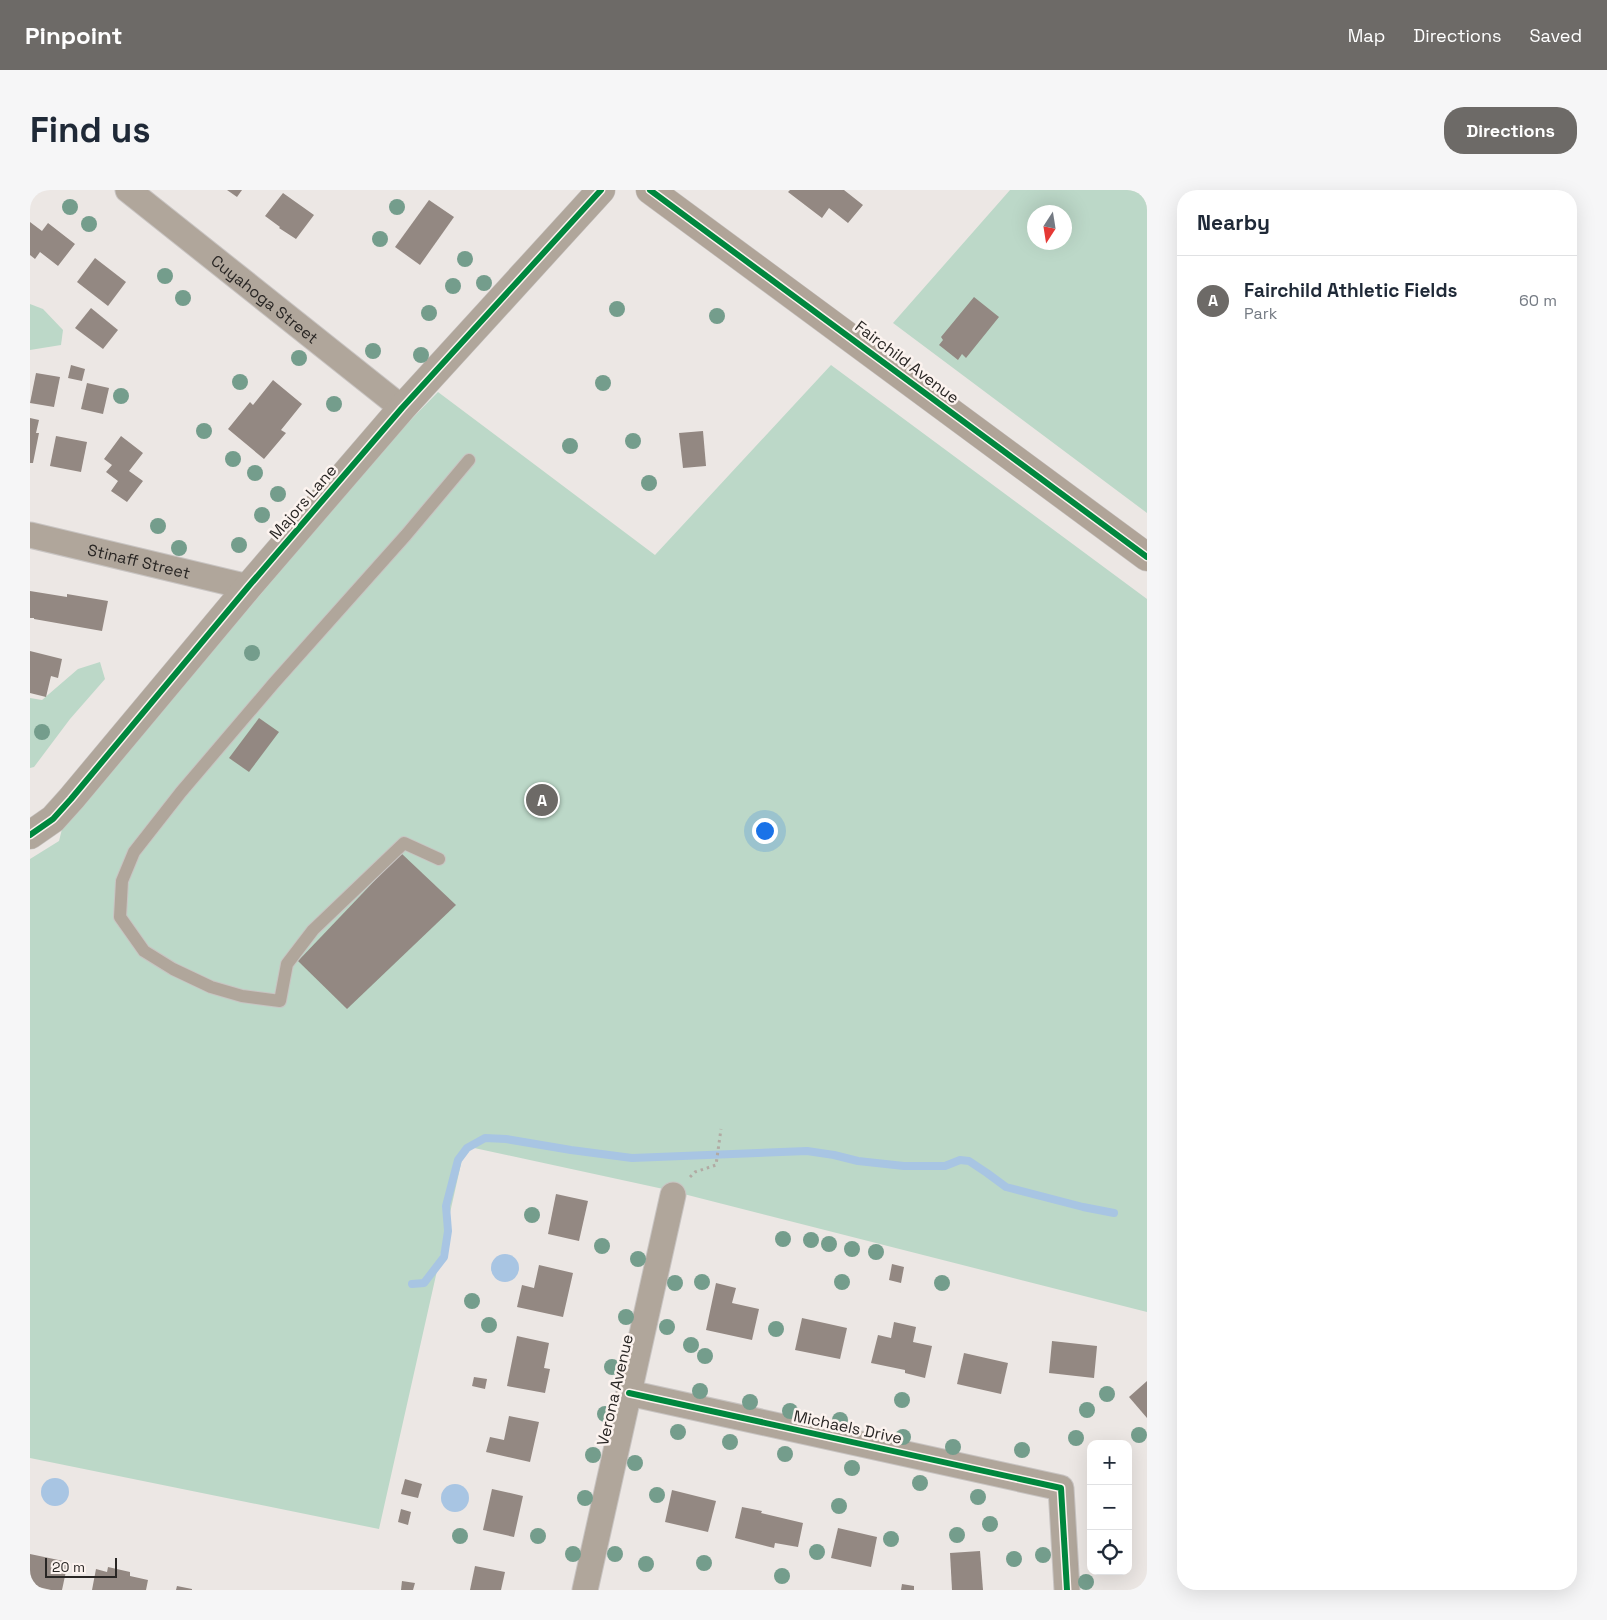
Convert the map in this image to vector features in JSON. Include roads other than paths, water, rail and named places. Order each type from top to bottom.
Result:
[{"type":"main road","name":"Fairchild Avenue","points":[[650,190],[1147,557]]},
{"type":"street","name":"Cuyahoga Street","points":[[128,190],[402,408]]},
{"type":"street","name":"Majors Lane","points":[[30,835],[53,819],[71,799],[248,587],[402,408],[601,190]]},
{"type":"street","name":"Stinaff Street","points":[[30,535],[248,587]]},
{"type":"street","name":"Verona Avenue","points":[[585,1590],[673,1195]]},
{"type":"street","name":"Michaels Drive","points":[[628,1393],[1061,1488],[1067,1590]]},
{"type":"lane","points":[[439,859],[404,843],[314,930],[287,964],[280,1001],[242,996],[211,987],[173,969],[144,951],[120,917],[122,881],[134,852],[181,792],[274,683],[406,535],[469,460]]},
{"type":"water","points":[[505,1254],[515,1258],[519,1268],[515,1278],[505,1282],[495,1278],[491,1268],[495,1258]]},
{"type":"water","points":[[55,1478],[65,1482],[69,1492],[65,1502],[55,1506],[45,1502],[41,1492],[45,1482]]},
{"type":"water","points":[[455,1484],[465,1488],[469,1498],[465,1508],[455,1512],[445,1508],[441,1498],[445,1488]]},
{"type":"waterway","points":[[412,1284],[424,1283],[444,1257],[448,1231],[446,1206],[458,1160],[467,1148],[485,1138],[506,1139],[632,1158],[807,1151],[858,1161],[904,1166],[945,1166],[960,1160],[969,1161],[1006,1187],[1114,1213]]},
{"type":"place","name":"Fairchild Athletic Fields","points":[[542,800]]}]
